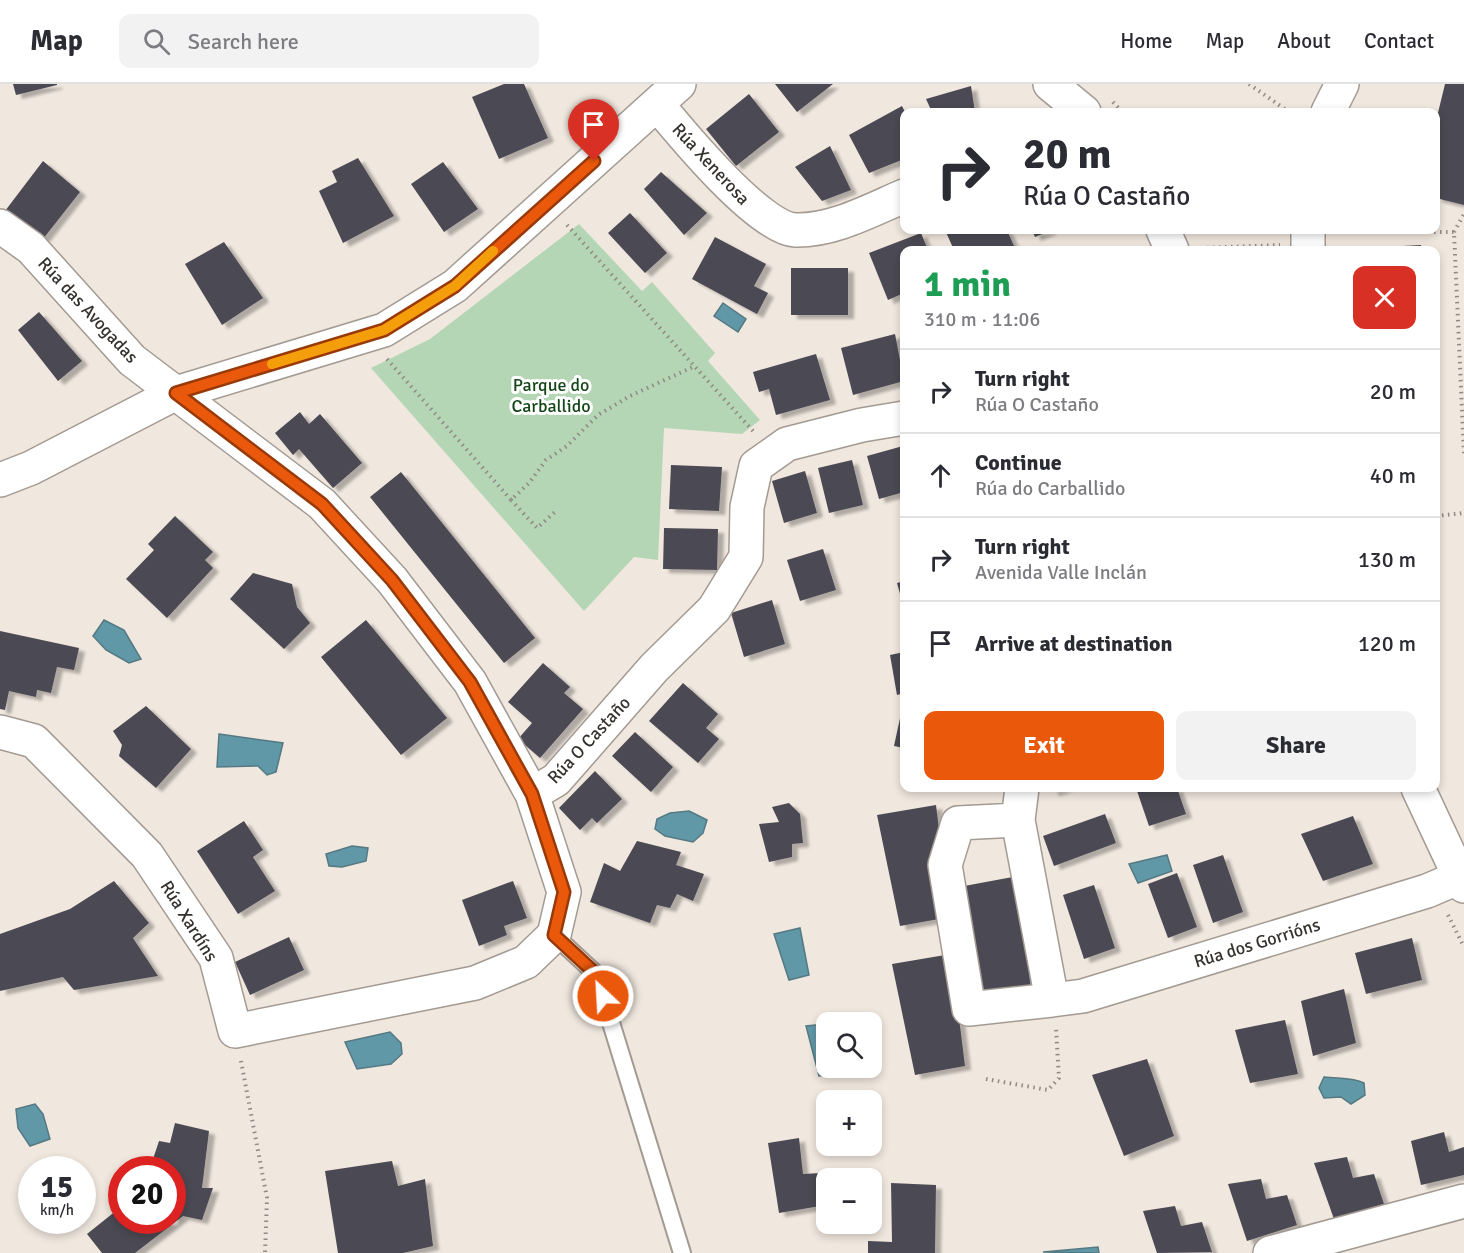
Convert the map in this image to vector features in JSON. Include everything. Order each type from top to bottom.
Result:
[{"type":"street","points":[[1330,108],[1342,84]]},
{"type":"street","points":[[0,480],[31,468],[176,393],[384,330],[455,286],[668,94]]},
{"type":"street","name":"Rúa Xenerosa","points":[[668,94],[756,212],[793,230],[840,223],[900,198]]},
{"type":"street","name":"Rúa das Avogadas","points":[[0,226],[31,248],[132,360],[322,504],[392,580],[470,682],[532,794]]},
{"type":"street","name":"Rúa O Castaño","points":[[554,935],[564,892],[532,794],[556,780],[654,668],[714,609],[746,557],[747,507],[756,466],[787,444],[862,425],[900,419]]},
{"type":"street","name":"Rúa Xardíns","points":[[0,732],[34,741],[147,855],[216,958],[235,1031]]},
{"type":"street","points":[[1022,792],[1018,820],[1052,1000]]},
{"type":"street","points":[[1420,792],[1462,882]]},
{"type":"street","name":"Rúa dos Gorrións","points":[[1018,820],[958,823],[945,865],[969,1009],[1083,996],[1462,882]]},
{"type":"street","points":[[235,1031],[475,983],[526,962],[554,935]]},
{"type":"street","points":[[1269,1253],[1464,1201]]},
{"type":"lane","points":[[554,935],[596,974],[682,1253]]},
{"type":"path","points":[[1249,84],[1283,108]]},
{"type":"path","points":[[547,203],[695,366],[772,455]]},
{"type":"path","points":[[1464,214],[1454,232],[1464,454]]},
{"type":"path","points":[[1440,233],[1454,232]]},
{"type":"path","points":[[1223,246],[1301,239],[1410,234]]},
{"type":"path","points":[[368,335],[537,528],[555,512]]},
{"type":"path","points":[[512,500],[529,483],[546,460],[567,446],[598,415],[630,396],[695,366]]},
{"type":"path","points":[[1440,516],[1464,513]]},
{"type":"path","points":[[986,1079],[1048,1090],[1059,1078],[1058,1038],[1052,1000]]},
{"type":"path","points":[[235,1031],[267,1198],[265,1253]]},
{"type":"green space","name":"Parque do Carballido","points":[[579,224],[642,291],[652,282],[715,353],[708,361],[760,420],[742,434],[664,428],[658,560],[634,557],[584,611],[371,368],[430,339]]},
{"type":"water","points":[[723,303],[746,319],[738,332],[714,316]]},
{"type":"water","points":[[104,620],[124,630],[141,659],[129,663],[106,650],[93,636]]},
{"type":"water","points":[[219,734],[283,743],[276,772],[267,775],[258,766],[217,767]]},
{"type":"water","points":[[689,811],[707,820],[703,833],[693,842],[665,836],[655,829],[657,819],[670,813]]},
{"type":"water","points":[[352,846],[368,848],[366,861],[342,867],[329,866],[326,854]]},
{"type":"water","points":[[1167,855],[1172,871],[1138,883],[1129,864]]},
{"type":"water","points":[[800,928],[809,975],[789,980],[774,934]]},
{"type":"water","points":[[816,1025],[816,1064],[806,1026]]},
{"type":"water","points":[[390,1032],[401,1043],[402,1054],[391,1064],[357,1069],[345,1042]]},
{"type":"water","points":[[1324,1077],[1350,1079],[1364,1083],[1365,1095],[1351,1104],[1341,1097],[1324,1098],[1319,1088]]},
{"type":"water","points":[[35,1104],[43,1114],[50,1139],[30,1146],[18,1128],[16,1109]]},
{"type":"water","points":[[1098,1247],[1099,1253],[1043,1252]]},
{"type":"building","points":[[13,84],[57,84],[57,85],[16,95]]},
{"type":"building","points":[[504,84],[524,84],[548,138],[499,159],[472,97]]},
{"type":"building","points":[[775,84],[833,84],[797,112]]},
{"type":"building","points":[[1445,84],[1464,84],[1464,205],[1440,199],[1439,108]]},
{"type":"building","points":[[971,86],[974,108],[930,108],[926,99]]},
{"type":"building","points":[[749,94],[779,132],[736,166],[706,129]]},
{"type":"building","points":[[902,106],[903,108],[900,108],[900,161],[869,173],[849,135]]},
{"type":"building","points":[[830,146],[851,190],[822,201],[795,167]]},
{"type":"building","points":[[358,158],[394,216],[343,243],[319,191],[337,182],[332,171]]},
{"type":"building","points":[[43,161],[80,192],[43,239],[5,211]]},
{"type":"building","points":[[443,162],[478,209],[444,232],[411,184]]},
{"type":"building","points":[[661,172],[707,213],[684,235],[644,189]]},
{"type":"building","points":[[630,213],[667,253],[645,273],[608,233]]},
{"type":"building","points":[[918,234],[921,234],[926,246],[900,246],[900,295],[888,300],[869,253]]},
{"type":"building","points":[[947,234],[1009,234],[1014,246],[952,246]]},
{"type":"building","points":[[715,237],[766,264],[754,286],[768,293],[757,314],[692,279]]},
{"type":"building","points":[[224,242],[263,298],[222,325],[185,264]]},
{"type":"building","points":[[791,268],[848,268],[848,315],[791,315]]},
{"type":"building","points":[[39,312],[82,361],[58,381],[18,330]]},
{"type":"building","points":[[895,334],[900,360],[900,382],[853,395],[841,348]]},
{"type":"building","points":[[816,354],[830,400],[776,415],[769,389],[759,392],[753,372]]},
{"type":"building","points":[[300,412],[309,424],[320,414],[362,463],[333,488],[299,449],[293,455],[275,433]]},
{"type":"building","points":[[900,447],[900,493],[879,499],[867,456]]},
{"type":"building","points":[[852,460],[863,505],[829,513],[818,468]]},
{"type":"building","points":[[671,465],[722,467],[719,511],[669,509]]},
{"type":"building","points":[[805,471],[817,513],[784,523],[772,481]]},
{"type":"building","points":[[401,472],[535,638],[504,663],[370,497]]},
{"type":"building","points":[[175,516],[213,552],[205,560],[213,568],[167,618],[126,579],[154,550],[148,544]]},
{"type":"building","points":[[664,528],[718,529],[717,570],[663,569]]},
{"type":"building","points":[[823,549],[836,590],[800,601],[787,560]]},
{"type":"building","points":[[253,573],[292,584],[297,607],[310,623],[284,649],[230,599]]},
{"type":"building","points":[[772,600],[785,644],[744,657],[731,613]]},
{"type":"building","points":[[366,620],[447,718],[401,755],[321,657]]},
{"type":"building","points":[[0,631],[79,648],[74,670],[57,667],[51,693],[37,690],[36,697],[9,691],[5,710],[0,709]]},
{"type":"building","points":[[900,653],[900,694],[897,695],[890,655]]},
{"type":"building","points":[[543,663],[570,687],[564,693],[583,709],[540,758],[518,739],[532,723],[508,702]]},
{"type":"building","points":[[683,683],[718,714],[706,728],[719,739],[698,763],[649,721]]},
{"type":"building","points":[[146,706],[191,749],[156,788],[119,756],[122,745],[113,731]]},
{"type":"building","points":[[900,718],[900,747],[894,746]]},
{"type":"building","points":[[635,732],[673,767],[651,792],[612,756]]},
{"type":"building","points":[[595,771],[622,799],[597,823],[592,818],[580,830],[559,808]]},
{"type":"building","points":[[1137,792],[1178,792],[1186,814],[1149,826]]},
{"type":"building","points":[[789,803],[800,814],[803,843],[792,844],[792,857],[769,862],[759,824],[779,822],[772,807]]},
{"type":"building","points":[[936,805],[950,917],[900,926],[877,815]]},
{"type":"building","points":[[1105,814],[1116,843],[1054,866],[1043,836]]},
{"type":"building","points":[[1353,816],[1373,864],[1323,881],[1301,834]]},
{"type":"building","points":[[244,821],[263,850],[253,857],[275,891],[238,914],[197,851]]},
{"type":"building","points":[[637,841],[681,852],[676,865],[704,874],[693,901],[677,894],[670,908],[657,905],[650,923],[590,902],[604,863],[620,871]]},
{"type":"building","points":[[1223,855],[1243,912],[1213,923],[1193,865]]},
{"type":"building","points":[[1177,873],[1197,927],[1168,938],[1148,884]]},
{"type":"building","points":[[1018,876],[1031,989],[982,998],[959,887]]},
{"type":"building","points":[[114,881],[149,923],[133,938],[158,976],[74,990],[63,977],[0,991],[0,934],[70,909]]},
{"type":"building","points":[[513,881],[527,918],[504,926],[507,935],[479,946],[462,900]]},
{"type":"building","points":[[1094,885],[1115,948],[1084,959],[1063,895]]},
{"type":"building","points":[[289,937],[304,970],[250,995],[235,962]]},
{"type":"building","points":[[1412,938],[1422,980],[1366,994],[1355,953]]},
{"type":"building","points":[[951,954],[965,1066],[915,1075],[892,964]]},
{"type":"building","points":[[1344,989],[1356,1043],[1313,1056],[1301,1001]]},
{"type":"building","points":[[1285,1020],[1298,1074],[1250,1083],[1235,1030]]},
{"type":"building","points":[[1147,1059],[1174,1136],[1124,1156],[1092,1075]]},
{"type":"building","points":[[175,1123],[209,1131],[202,1188],[213,1188],[202,1220],[186,1217],[186,1156],[154,1156],[159,1141],[170,1143]]},
{"type":"building","points":[[1444,1132],[1449,1152],[1464,1147],[1464,1175],[1421,1185],[1411,1141]]},
{"type":"building","points":[[799,1138],[803,1174],[816,1173],[816,1207],[779,1213],[768,1143]]},
{"type":"building","points":[[1347,1157],[1353,1178],[1374,1174],[1384,1204],[1334,1219],[1314,1163]]},
{"type":"building","points":[[392,1161],[398,1186],[425,1179],[433,1246],[403,1253],[338,1253],[325,1171]]},
{"type":"building","points":[[1261,1179],[1266,1199],[1287,1195],[1297,1225],[1247,1241],[1228,1184]]},
{"type":"building","points":[[891,1183],[936,1185],[935,1253],[868,1253],[868,1241],[892,1242]]},
{"type":"building","points":[[1175,1206],[1181,1226],[1202,1222],[1212,1252],[1157,1253],[1143,1211]]},
{"type":"building","points":[[108,1217],[108,1234],[160,1234],[135,1253],[102,1253],[87,1234],[96,1234],[96,1227]]},
{"type":"slow traffic","points":[[272,364],[384,330],[455,286],[493,251]]},
{"type":"route","points":[[594,161],[455,286],[384,330],[176,393],[322,504],[392,580],[470,682],[532,794],[564,892],[554,935],[596,974],[603,996]]}]
